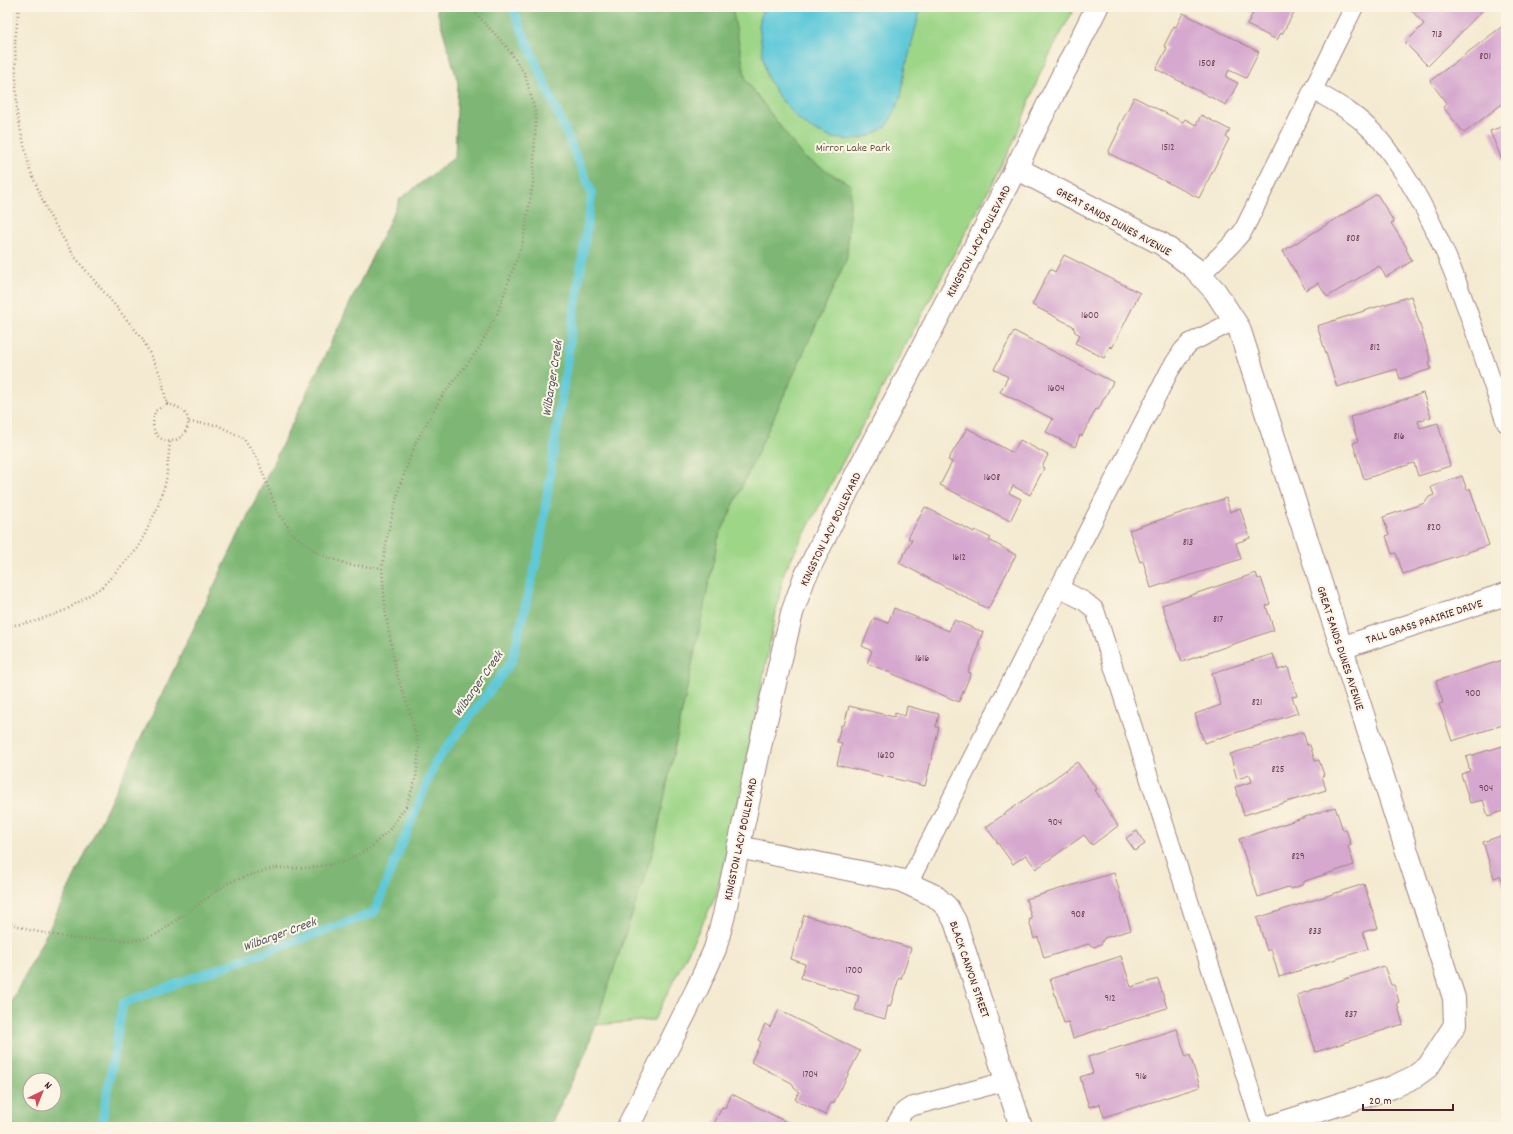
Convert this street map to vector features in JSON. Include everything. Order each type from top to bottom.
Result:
[{"type":"street","name":"KINGSTON LACY BOULEVARD","points":[[628,1127],[697,989],[714,948],[724,915],[765,726],[792,613],[804,578],[1098,7]]},
{"type":"street","name":"GREAT SANDS DUNES AVENUE","points":[[1016,168],[1162,244],[1193,267],[1215,291],[1238,328],[1454,998],[1455,1025],[1428,1067],[1414,1077],[1393,1087],[1269,1127]]},
{"type":"street","name":"TALL GRASS PRAIRIE DRIVE","points":[[1341,648],[1506,594]]},
{"type":"street","name":"BLACK CANYON STREET","points":[[738,847],[900,880],[935,896],[947,907],[955,921],[1021,1127]]},
{"type":"lane","points":[[1200,275],[1232,244],[1243,231],[1354,7]]},
{"type":"lane","points":[[1313,90],[1349,110],[1371,130],[1389,152],[1411,185],[1432,223],[1453,270],[1506,423]]},
{"type":"lane","points":[[908,884],[1170,370],[1183,350],[1190,343],[1234,321]]},
{"type":"lane","points":[[1059,588],[1084,601],[1095,610],[1262,1127]]},
{"type":"lane","points":[[894,1127],[904,1111],[910,1107],[1007,1081]]},
{"type":"path","points":[[18,7],[14,41],[17,114],[30,170],[48,213],[74,256],[142,338],[162,376],[167,404]]},
{"type":"path","points":[[7,922],[29,930],[75,939],[139,940],[157,934],[228,883],[275,868],[308,868],[342,863],[369,849],[375,844],[390,829],[406,806],[416,778],[419,748],[409,710],[397,676],[390,646],[382,568],[388,532],[400,485],[416,442],[442,396],[478,350],[497,314],[523,241],[533,183],[536,115],[525,74],[506,46],[470,7]]},
{"type":"path","points":[[167,404],[179,406],[188,416],[189,422],[184,435],[175,441],[170,442],[160,439],[152,425],[155,411],[167,404]]},
{"type":"path","points":[[189,422],[217,425],[243,438],[258,460],[278,513],[293,534],[319,554],[350,565],[382,568]]},
{"type":"path","points":[[7,626],[33,622],[66,610],[102,587],[138,548],[157,509],[166,481],[170,442]]},
{"type":"green space","points":[[436,7],[732,7],[746,80],[803,157],[851,185],[847,258],[718,539],[654,848],[587,1050],[550,1127],[7,1127],[7,1010],[51,925],[400,199],[455,157],[458,83]]},
{"type":"green space","name":"Mirror Lake Park","points":[[697,7],[1075,7],[1041,71],[1013,144],[784,572],[733,829],[716,896],[654,1020],[481,1035]]},
{"type":"water","points":[[763,7],[921,7],[905,70],[901,97],[888,125],[873,135],[853,140],[832,138],[815,131],[799,120],[779,97],[767,77],[759,26]]},
{"type":"building","points":[[1242,7],[1297,7],[1277,40],[1247,25],[1253,13]]},
{"type":"building","points":[[1408,7],[1486,7],[1428,66],[1405,43],[1424,24]]},
{"type":"building","points":[[1183,13],[1259,52],[1246,78],[1229,70],[1226,77],[1238,83],[1226,105],[1156,69],[1167,48],[1164,46],[1174,26],[1176,27]]},
{"type":"building","points":[[1504,25],[1506,28],[1506,101],[1464,133],[1443,107],[1447,104],[1430,81]]},
{"type":"building","points":[[1134,97],[1183,122],[1185,119],[1196,125],[1201,115],[1230,130],[1226,137],[1229,139],[1199,198],[1108,153]]},
{"type":"building","points":[[1506,125],[1506,158],[1502,160],[1490,131]]},
{"type":"building","points":[[1377,194],[1394,222],[1391,223],[1407,248],[1406,249],[1412,261],[1386,277],[1379,266],[1327,297],[1318,283],[1306,290],[1283,251]]},
{"type":"building","points":[[1064,255],[1140,293],[1112,348],[1110,346],[1104,358],[1075,343],[1080,335],[1075,332],[1073,326],[1032,305],[1050,269],[1055,272]]},
{"type":"building","points":[[1411,296],[1431,361],[1429,362],[1431,369],[1400,379],[1397,369],[1337,387],[1317,326]]},
{"type":"building","points":[[1014,331],[1113,382],[1098,410],[1096,409],[1082,436],[1080,435],[1075,447],[1046,432],[1053,419],[1000,392],[1008,377],[994,369]]},
{"type":"building","points":[[1423,393],[1431,417],[1418,421],[1420,428],[1438,423],[1450,466],[1418,476],[1414,463],[1364,479],[1353,443],[1358,441],[1350,417]]},
{"type":"building","points":[[967,428],[1013,453],[1020,440],[1048,455],[1042,467],[1044,468],[1030,495],[1013,486],[1009,493],[1021,499],[1010,521],[940,485],[952,462],[948,460]]},
{"type":"building","points":[[1462,476],[1467,490],[1470,488],[1489,545],[1403,574],[1396,553],[1392,554],[1386,536],[1389,535],[1383,517],[1425,503],[1429,497],[1434,495],[1431,487]]},
{"type":"building","points":[[1226,498],[1230,512],[1240,508],[1250,538],[1236,543],[1241,559],[1151,588],[1143,561],[1140,562],[1129,530]]},
{"type":"building","points":[[925,507],[974,532],[975,530],[991,538],[989,540],[1016,555],[988,609],[899,563],[912,540],[908,538]]},
{"type":"building","points":[[1256,573],[1258,579],[1261,578],[1270,604],[1266,606],[1274,630],[1182,662],[1162,605]]},
{"type":"building","points":[[894,608],[949,631],[954,620],[983,632],[978,644],[980,644],[968,672],[971,673],[959,702],[867,663],[872,651],[862,646],[874,618],[888,623]]},
{"type":"building","points":[[1273,654],[1278,670],[1288,667],[1297,696],[1292,697],[1298,713],[1204,743],[1195,714],[1221,705],[1212,673]]},
{"type":"building","points":[[1506,659],[1506,724],[1452,741],[1439,704],[1443,703],[1436,681]]},
{"type":"building","points":[[849,706],[894,717],[895,713],[905,716],[907,706],[939,714],[936,727],[939,727],[925,786],[837,765],[842,743],[837,742],[841,725],[844,725]]},
{"type":"building","points":[[1303,732],[1307,745],[1310,745],[1315,761],[1319,760],[1324,775],[1322,776],[1326,790],[1244,815],[1235,787],[1252,782],[1250,775],[1237,779],[1230,754]]},
{"type":"building","points":[[1506,745],[1506,810],[1488,816],[1483,800],[1470,803],[1461,774],[1470,771],[1466,757]]},
{"type":"building","points":[[1077,762],[1097,789],[1095,790],[1118,826],[1092,845],[1084,835],[1036,869],[1026,855],[1013,864],[986,827]]},
{"type":"building","points":[[1335,807],[1343,830],[1346,829],[1351,845],[1348,846],[1354,865],[1305,881],[1302,885],[1291,889],[1288,887],[1258,897],[1239,839]]},
{"type":"building","points":[[1137,831],[1145,844],[1135,851],[1126,838]]},
{"type":"building","points":[[1506,834],[1506,894],[1500,876],[1494,878],[1483,842]]},
{"type":"building","points":[[1114,873],[1131,930],[1104,938],[1101,944],[1094,947],[1088,944],[1044,958],[1038,937],[1034,939],[1029,920],[1032,919],[1026,899]]},
{"type":"building","points":[[1364,884],[1378,928],[1363,932],[1368,949],[1279,977],[1271,949],[1267,951],[1257,918]]},
{"type":"building","points":[[804,915],[911,948],[901,979],[899,978],[890,1007],[888,1006],[885,1019],[855,1010],[859,996],[801,978],[805,964],[791,959]]},
{"type":"building","points":[[1121,956],[1131,987],[1158,979],[1167,1008],[1073,1038],[1068,1022],[1064,1023],[1050,979]]},
{"type":"building","points":[[1384,966],[1391,985],[1394,985],[1396,991],[1399,1002],[1397,1003],[1403,1024],[1316,1052],[1297,995]]},
{"type":"building","points":[[779,1010],[860,1051],[833,1104],[831,1103],[825,1115],[795,1099],[799,1092],[794,1088],[792,1083],[751,1062],[761,1042],[758,1040],[765,1024],[770,1027]]},
{"type":"building","points":[[1177,1029],[1186,1057],[1190,1055],[1200,1087],[1104,1117],[1100,1104],[1089,1107],[1080,1077],[1093,1073],[1088,1057]]},
{"type":"building","points":[[732,1094],[796,1127],[713,1126],[722,1107],[725,1108]]},
{"type":"waterway","name":"Wilbarger Creek","points":[[101,1127],[123,1003],[374,913],[435,763],[512,661],[539,550],[592,193],[512,7]]}]
